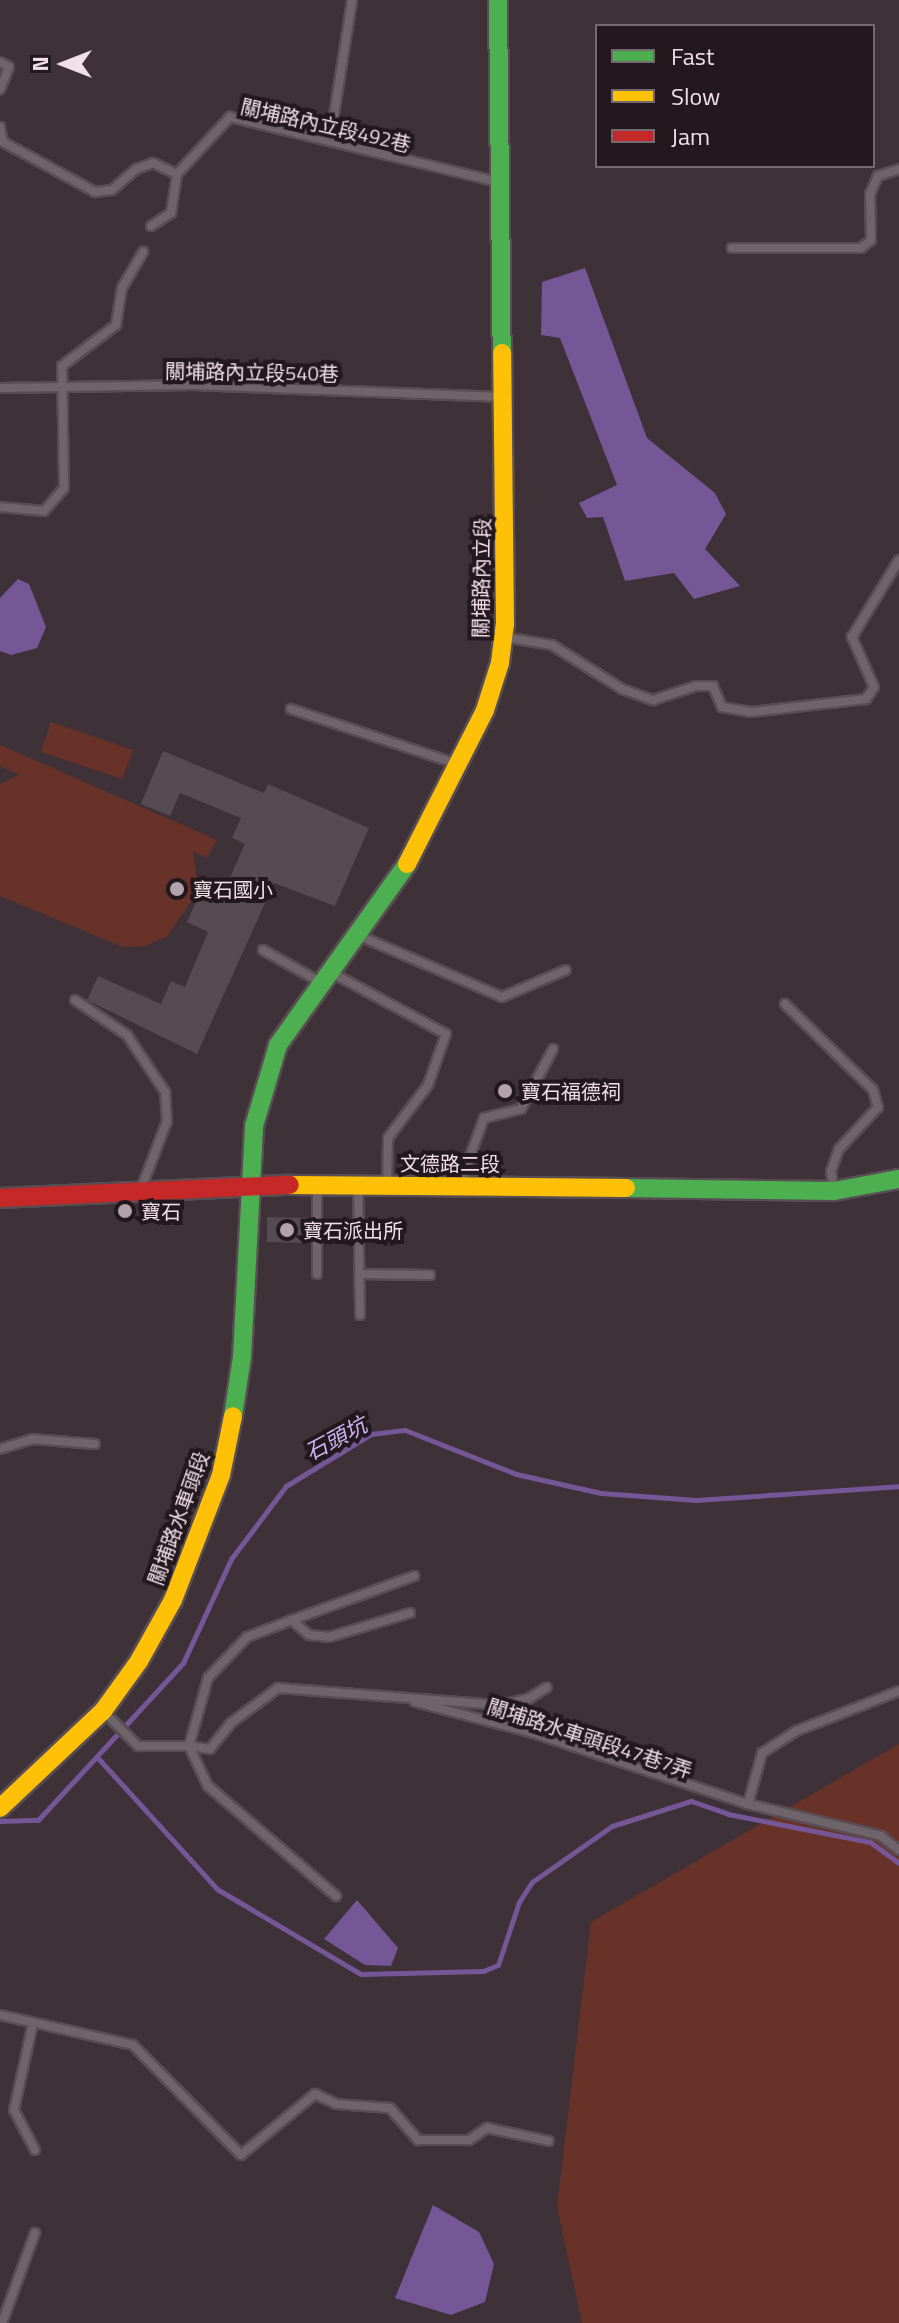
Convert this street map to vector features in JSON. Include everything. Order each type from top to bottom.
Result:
[{"type":"street","name":"關埔路內立段","points":[[248,1185],[254,1126],[278,1045],[395,887],[485,710],[504,637],[504,183],[498,0]]},
{"type":"street","name":"文德路二段","points":[[0,1198],[317,1184],[834,1191],[899,1179]]},
{"type":"street","name":"關埔路水車頭段","points":[[1,1804],[103,1711],[139,1661],[173,1600],[221,1475],[242,1357],[248,1185]]},
{"type":"lane","points":[[330,141],[352,0]]},
{"type":"lane","points":[[0,62],[9,67],[0,89]]},
{"type":"lane","name":"關埔路內立段492巷","points":[[177,174],[230,117],[504,183]]},
{"type":"lane","points":[[0,127],[3,142],[95,192],[112,190],[136,169],[153,163],[177,174],[171,213],[151,226]]},
{"type":"lane","points":[[732,248],[861,248],[871,240],[870,194],[878,176],[899,169]]},
{"type":"lane","points":[[0,507],[44,511],[64,488],[65,389],[62,366],[116,325],[122,288],[143,252]]},
{"type":"lane","name":"關埔路內立段540巷","points":[[0,388],[192,385],[503,397]]},
{"type":"lane","points":[[504,637],[552,645],[622,689],[653,700],[696,686],[713,686],[722,707],[751,712],[866,699],[874,687],[852,637],[899,560]]},
{"type":"lane","points":[[291,709],[459,764]]},
{"type":"lane","points":[[358,935],[502,997],[566,970]]},
{"type":"lane","points":[[263,950],[446,1034],[428,1085],[388,1138],[387,1185]]},
{"type":"lane","points":[[75,1000],[127,1035],[165,1092],[167,1121],[141,1190]]},
{"type":"lane","points":[[785,1004],[873,1090],[878,1107],[839,1149],[831,1171],[834,1191]]},
{"type":"lane","points":[[460,1185],[484,1118],[521,1109],[553,1049]]},
{"type":"lane","points":[[317,1184],[317,1274]]},
{"type":"lane","points":[[357,1185],[360,1315]]},
{"type":"lane","points":[[359,1274],[430,1275]]},
{"type":"lane","points":[[0,1449],[32,1439],[95,1444]]},
{"type":"lane","points":[[336,1896],[208,1786],[189,1746],[208,1678],[227,1652],[247,1637],[414,1576]]},
{"type":"lane","points":[[292,1620],[309,1635],[329,1637],[410,1613]]},
{"type":"lane","points":[[103,1711],[138,1746],[210,1749],[231,1723],[278,1688],[375,1692],[501,1705],[528,1699],[547,1687]]},
{"type":"lane","points":[[748,1804],[762,1753],[796,1731],[899,1691]]},
{"type":"lane","name":"關埔路水車頭段47巷7弄","points":[[375,1692],[533,1733],[748,1804],[881,1836],[899,1850]]},
{"type":"lane","points":[[0,2015],[133,2045],[241,2155],[315,2094],[336,2104],[390,2108],[418,2140],[469,2140],[487,2128],[549,2141]]},
{"type":"lane","points":[[33,2023],[14,2110],[35,2150]]},
{"type":"lane","points":[[2,2323],[35,2233]]},
{"type":"shaded area","points":[[585,268],[647,438],[715,493],[726,514],[705,549],[740,586],[694,599],[674,573],[625,581],[603,517],[587,518],[579,503],[617,485],[560,338],[541,335],[542,282]]},
{"type":"shaded area","points":[[18,579],[29,584],[46,627],[37,648],[11,655],[0,651],[0,598]]},
{"type":"shaded area","points":[[51,722],[133,750],[122,779],[41,752]]},
{"type":"shaded area","points":[[0,745],[217,840],[207,858],[193,851],[197,879],[193,899],[167,936],[146,946],[123,947],[0,896],[0,784],[20,775],[0,766]]},
{"type":"shaded area","points":[[899,1744],[899,2323],[582,2323],[557,2207],[591,1922]]},
{"type":"shaded area","points":[[357,1900],[398,1948],[391,1966],[365,1965],[324,1939]]},
{"type":"shaded area","points":[[433,2205],[479,2232],[494,2264],[485,2302],[451,2315],[395,2298]]},
{"type":"building","points":[[163,751],[264,793],[268,784],[369,828],[335,906],[274,883],[197,1054],[87,1000],[98,976],[161,1004],[171,981],[185,987],[208,932],[187,922],[198,897],[218,904],[245,844],[232,838],[241,818],[180,793],[170,816],[141,804]]},
{"type":"building","name":"寶石派出所","points":[[267,1217],[308,1218],[307,1243],[267,1242]]},
{"type":"waterway","name":"石頭坑","points":[[0,1821],[38,1820],[183,1663],[231,1559],[286,1486],[371,1434],[405,1430],[516,1474],[601,1493],[696,1500],[899,1486]]},
{"type":"waterway","points":[[97,1757],[217,1889],[361,1974],[483,1971],[498,1965],[519,1902],[532,1882],[612,1826],[691,1801],[728,1814],[870,1842],[899,1863]]},
{"type":"traffic: fast","points":[[498,0],[502,353]]},
{"type":"traffic: fast","points":[[233,1416],[242,1357],[254,1126],[278,1045],[407,864]]},
{"type":"traffic: fast","points":[[626,1188],[834,1191],[899,1179]]},
{"type":"traffic: slow","points":[[407,864],[485,710],[500,663],[505,625],[502,353]]},
{"type":"traffic: slow","points":[[290,1185],[626,1188]]},
{"type":"traffic: slow","points":[[0,1808],[103,1711],[139,1661],[173,1600],[221,1475],[233,1416]]},
{"type":"traffic: jam","points":[[0,1198],[290,1185]]},
{"type":"place","name":"寶石國小","points":[[177,889]]},
{"type":"place","name":"寶石福德祠","points":[[505,1091]]},
{"type":"place","name":"寶石","points":[[125,1211]]},
{"type":"place","name":"寶石派出所","points":[[287,1230]]}]
